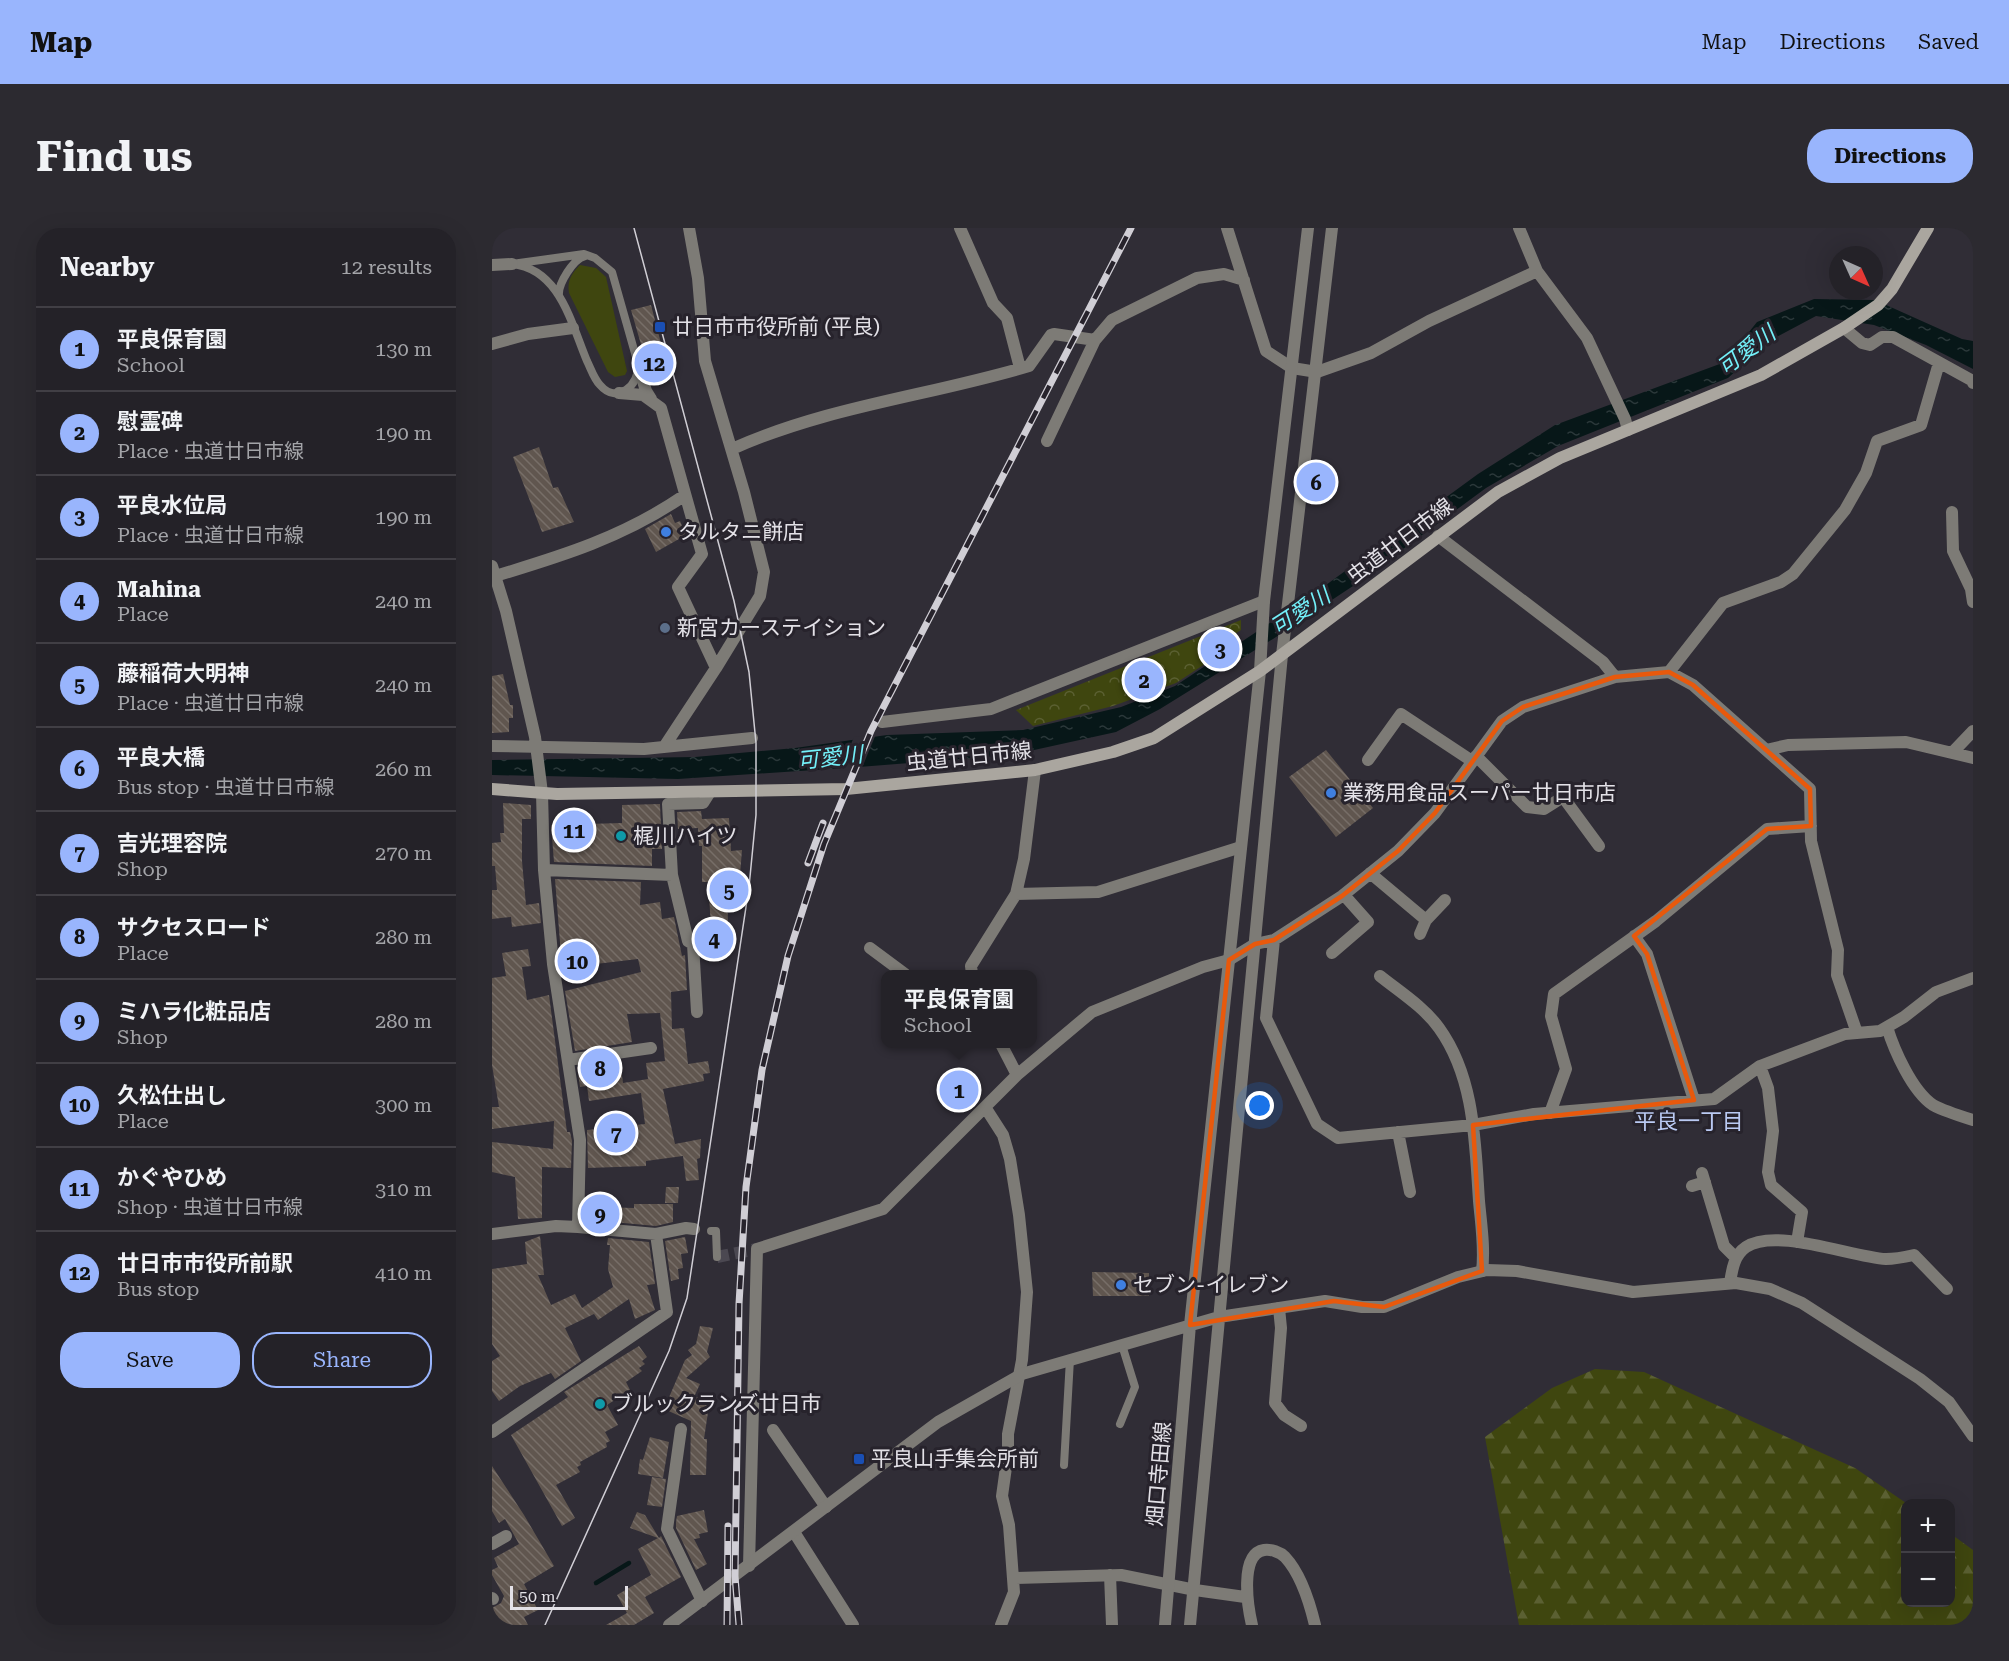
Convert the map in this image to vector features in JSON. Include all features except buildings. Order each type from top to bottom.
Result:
[{"type":"main road","name":"虫道廿日市線","points":[[492,789],[710,792],[846,789],[1035,770],[1113,752],[1154,738],[1282,656],[1498,492],[1626,425],[1761,375],[1847,326],[1878,305],[1892,290],[1928,228]]},
{"type":"street","points":[[664,747],[754,607],[763,585],[762,560],[705,361],[698,278],[689,228]]},
{"type":"street","points":[[960,228],[993,303],[1007,318],[1020,368]]},
{"type":"street","points":[[1227,228],[1266,351],[1292,368],[1317,372],[1371,353],[1429,321],[1537,271]]},
{"type":"street","name":"畑口寺田線","points":[[1165,1625],[1190,1325],[1260,671],[1263,604],[1308,228]]},
{"type":"street","points":[[1191,1625],[1282,656],[1317,372],[1332,228]]},
{"type":"street","points":[[1519,228],[1537,271],[1587,338],[1626,425]]},
{"type":"street","points":[[492,265],[512,264]]},
{"type":"street","points":[[1047,441],[1095,340],[1105,325],[1119,315],[1197,278],[1224,273],[1244,280]]},
{"type":"street","points":[[1847,326],[1862,343],[1870,345],[1882,337],[1893,337],[1973,383]]},
{"type":"street","points":[[492,344],[525,335],[573,328]]},
{"type":"street","points":[[732,449],[776,429],[835,412],[1029,366],[1054,334],[1095,340]]},
{"type":"street","points":[[1669,672],[1723,603],[1781,582],[1793,574],[1845,510],[1866,473],[1877,441],[1921,425],[1939,363]]},
{"type":"street","points":[[638,364],[646,392],[662,410],[702,554],[678,586],[716,669]]},
{"type":"street","points":[[619,393],[643,395],[651,399]]},
{"type":"street","points":[[578,1227],[580,1140],[553,964],[544,870],[541,788],[537,751],[528,705],[493,573],[549,561],[624,532],[651,519],[685,495]]},
{"type":"street","points":[[1952,512],[1953,551],[1971,589],[1973,602]]},
{"type":"street","points":[[1438,536],[1603,662],[1615,677]]},
{"type":"street","points":[[882,722],[992,709],[1263,604]]},
{"type":"street","points":[[749,1566],[758,1249],[884,1209],[1017,1075],[1092,1012],[1203,967],[1229,960],[1256,944],[1274,940],[1344,895],[1398,851],[1435,813],[1502,721],[1523,707],[1615,677],[1669,672],[1693,685],[1810,789],[1811,826],[1821,885],[1838,950],[1837,975],[1857,1033]]},
{"type":"street","points":[[1368,760],[1401,714],[1474,758],[1527,807],[1544,809],[1563,797],[1599,846]]},
{"type":"street","points":[[1952,753],[1973,731]]},
{"type":"street","points":[[492,746],[537,751],[644,750],[752,738]]},
{"type":"street","points":[[1766,750],[1788,745],[1906,742],[1973,758]]},
{"type":"street","points":[[971,970],[970,966],[1016,894],[1024,859],[1035,770]]},
{"type":"street","points":[[698,1012],[693,944],[687,941],[672,875],[668,804],[703,803],[710,792]]},
{"type":"street","points":[[1550,1113],[1566,1070],[1551,1016],[1554,994],[1634,936],[1767,829],[1811,826]]},
{"type":"street","points":[[1016,894],[1098,892],[1241,847]]},
{"type":"street","points":[[544,870],[672,875]]},
{"type":"street","points":[[1371,873],[1426,920]]},
{"type":"street","points":[[1332,953],[1368,922],[1344,895]]},
{"type":"street","points":[[1420,934],[1426,920],[1445,900]]},
{"type":"street","points":[[1634,936],[1647,954],[1694,1100]]},
{"type":"street","points":[[1274,940],[1266,1018],[1317,1124],[1338,1138],[1473,1125],[1550,1113],[1714,1099],[1760,1066],[1845,1034],[1880,1031],[1936,992],[1973,978]]},
{"type":"street","points":[[870,948],[899,970]]},
{"type":"street","points":[[1380,976],[1421,1009],[1439,1028],[1458,1062],[1470,1102],[1473,1125],[1482,1270]]},
{"type":"street","points":[[1887,1027],[1893,1046],[1911,1080],[1932,1104],[1973,1120]]},
{"type":"street","points":[[568,1060],[651,1048]]},
{"type":"street","points":[[1003,1048],[1017,1075]]},
{"type":"street","points":[[1760,1066],[1767,1088],[1773,1131],[1768,1172],[1771,1185],[1802,1212],[1797,1242]]},
{"type":"street","points":[[985,1107],[1007,1147],[1020,1226],[1027,1292],[1023,1350],[1007,1438],[1008,1453],[1002,1496],[1009,1525],[1014,1578],[1013,1601],[1001,1625]]},
{"type":"street","points":[[1398,1132],[1410,1192]]},
{"type":"street","points":[[1692,1186],[1704,1177],[1724,1246],[1736,1258]]},
{"type":"street","points":[[492,1234],[556,1226],[656,1234],[687,1228],[694,1229]]},
{"type":"street","points":[[492,1432],[667,1312],[656,1234]]},
{"type":"street","points":[[1730,1283],[1736,1258],[1744,1248],[1755,1242],[1797,1242],[1885,1259],[1914,1255],[1947,1289]]},
{"type":"street","points":[[669,1625],[938,1422],[1018,1377],[1070,1359],[1219,1317],[1325,1300],[1362,1307],[1384,1307],[1458,1277],[1482,1270],[1517,1271],[1633,1292],[1730,1283],[1770,1289],[1802,1303],[1935,1390],[1961,1416],[1973,1436]]},
{"type":"street","points":[[1279,1308],[1281,1328],[1275,1403],[1284,1415],[1301,1426]]},
{"type":"street","points":[[681,1429],[667,1529],[702,1601]]},
{"type":"street","points":[[773,1430],[826,1507]]},
{"type":"street","points":[[794,1532],[853,1625]]},
{"type":"street","points":[[492,1544],[506,1536]]},
{"type":"street","points":[[1252,1625],[1245,1597],[1251,1559],[1258,1552],[1275,1551],[1285,1557],[1294,1571],[1315,1625]]},
{"type":"street","points":[[1110,1575],[1112,1625]]},
{"type":"street","points":[[1014,1578],[1128,1576],[1170,1586],[1245,1597]]},
{"type":"lane","points":[[512,264],[588,255],[604,264],[612,272],[638,364],[635,382],[628,390],[619,393],[609,392],[595,379],[559,296],[558,290],[575,262],[588,255]]},
{"type":"lane","points":[[512,264],[540,273],[559,296]]},
{"type":"lane","points":[[711,1231],[716,1231],[717,1257]]},
{"type":"lane","points":[[1120,1424],[1135,1387],[1122,1345]]},
{"type":"lane","points":[[1064,1465],[1070,1359]]},
{"type":"highlighted area","points":[[1669,672],[1693,685],[1810,789],[1811,826],[1767,829],[1634,936],[1647,954],[1694,1100],[1473,1125],[1482,1271],[1384,1307],[1334,1301],[1190,1325],[1229,960],[1255,944],[1274,940],[1342,896],[1398,851],[1435,813],[1502,721],[1523,707],[1615,677]]},
{"type":"green space","points":[[580,265],[596,268],[606,277],[627,371],[625,375],[615,377],[608,372],[569,293],[570,278]]},
{"type":"green space","points":[[1241,620],[1241,630],[1211,649],[1214,658],[1176,683],[1113,706],[1033,726],[1016,710]]},
{"type":"green space","points":[[1595,1369],[1644,1372],[1855,1468],[1901,1500],[1901,1607],[1955,1607],[1955,1537],[1973,1550],[1973,1625],[1519,1625],[1485,1437],[1552,1388]]},
{"type":"water","name":"可愛川","points":[[1814,299],[1875,300],[1962,339],[1973,341],[1973,369],[1926,345],[1874,325],[1816,316],[1769,341],[1728,378],[1558,446],[1486,488],[1353,586],[1273,639],[1160,709],[1116,732],[1011,755],[859,767],[678,779],[492,775],[492,760],[695,757],[795,748],[887,735],[1023,730],[1121,707],[1175,686],[1315,593],[1478,474],[1555,425],[1725,362],[1757,322]]},
{"type":"pier","points":[[876,734],[861,770],[839,771],[854,737]]},
{"type":"waterway","points":[[596,1583],[629,1563]]},
{"type":"tunnel","points":[[717,1257],[757,1249]]},
{"type":"tram line","points":[[545,1625],[669,1351],[687,1298],[749,887],[756,815],[756,743],[749,672],[734,601],[634,228]]},
{"type":"railway","points":[[739,1625],[735,1576],[739,1304],[746,1187],[762,1070],[788,956],[824,844],[871,731],[1131,228]]},
{"type":"railway","points":[[808,863],[823,823]]},
{"type":"railway","points":[[727,1625],[728,1526]]},
{"type":"place","name":"廿日市市役所前 (平良)","points":[[660,327]]},
{"type":"place","name":"廿日市市役所前駅","points":[[654,363]]},
{"type":"place","name":"平良大橋","points":[[1316,482]]},
{"type":"place","name":"タルタニ餅店","points":[[666,532]]},
{"type":"place","name":"新宮カーステイション","points":[[665,628]]},
{"type":"place","name":"平良水位局","points":[[1220,649]]},
{"type":"place","name":"慰霊碑","points":[[1144,680]]},
{"type":"place","name":"業務用食品スーパー廿日市店","points":[[1331,793]]},
{"type":"place","name":"かぐやひめ","points":[[574,830]]},
{"type":"place","name":"梶川ハイツ","points":[[621,836]]},
{"type":"place","name":"藤稲荷大明神","points":[[729,890]]},
{"type":"place","name":"Mahina","points":[[714,939]]},
{"type":"place","name":"久松仕出し","points":[[577,961]]},
{"type":"place","name":"サクセスロード","points":[[600,1068]]},
{"type":"place","name":"平良保育園","points":[[959,1090]]},
{"type":"place","name":"吉光理容院","points":[[616,1133]]},
{"type":"place","name":"ミハラ化粧品店","points":[[600,1214]]},
{"type":"place","name":"セブン-イレブン","points":[[1121,1285]]},
{"type":"place","name":"ブルックランズ廿日市","points":[[600,1404]]},
{"type":"place","name":"平良山手集会所前","points":[[859,1459]]},
{"type":"district","name":"平良一丁目","points":[[1689,1121]]}]
